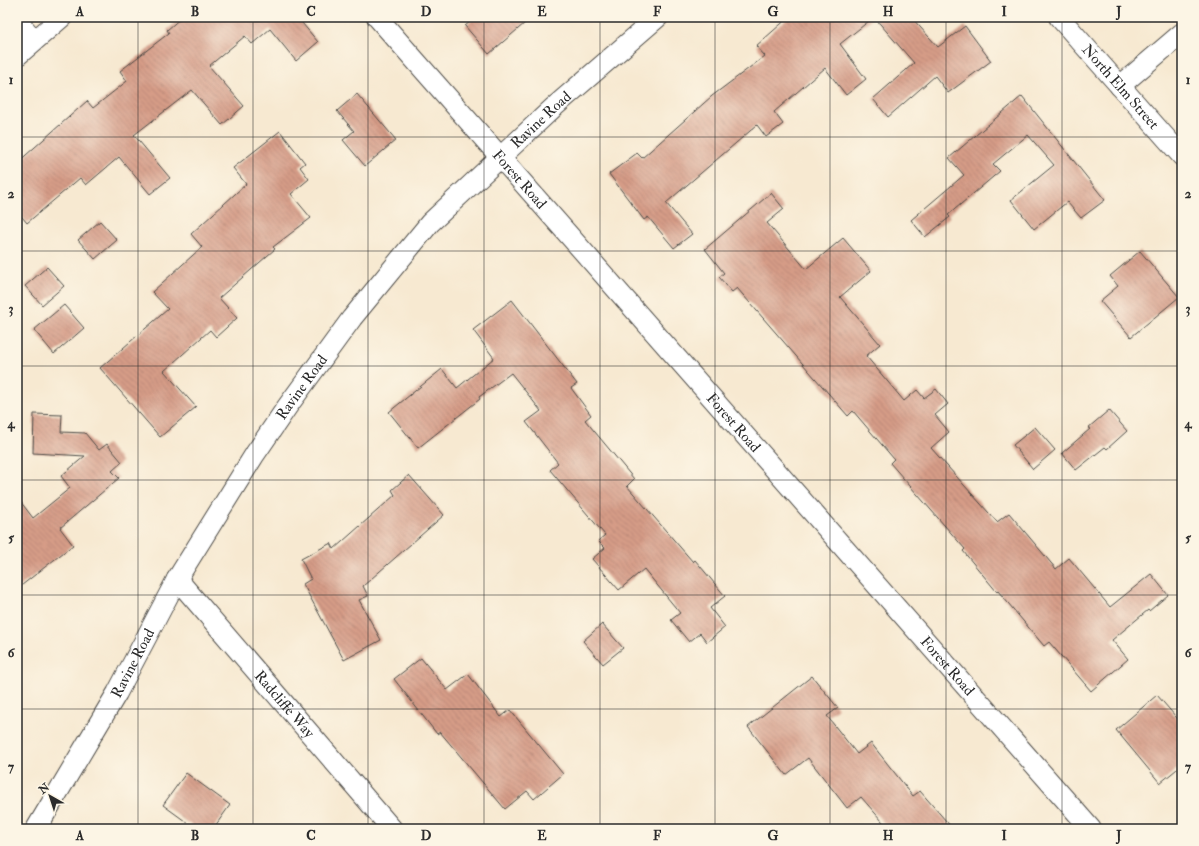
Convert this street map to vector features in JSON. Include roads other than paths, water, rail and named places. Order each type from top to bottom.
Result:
[{"type":"street","points":[[17,56],[62,17]]},
{"type":"street","name":"Forest Road","points":[[377,17],[499,158],[1091,829]]},
{"type":"street","name":"Ravine Road","points":[[36,829],[117,693],[177,579],[260,447],[352,318],[430,223],[554,107],[658,17]]},
{"type":"street","name":"North Elm Street","points":[[1059,17],[1182,156]]},
{"type":"street","points":[[17,20],[34,40]]},
{"type":"street","points":[[1120,86],[1182,33]]},
{"type":"street","name":"Radcliffe Way","points":[[177,579],[392,829]]}]
